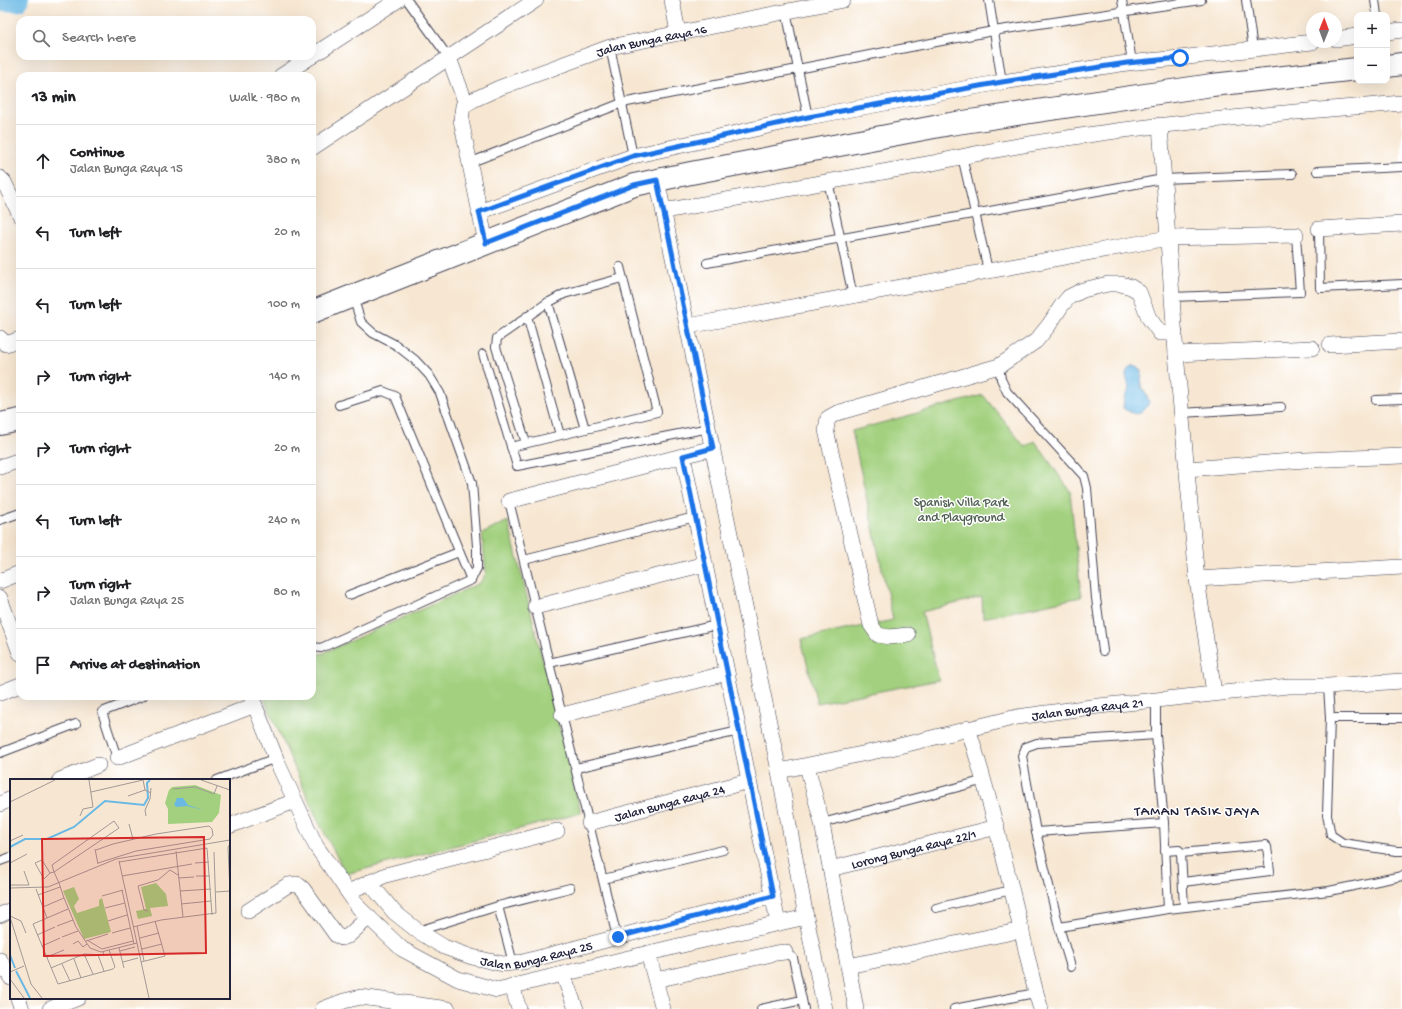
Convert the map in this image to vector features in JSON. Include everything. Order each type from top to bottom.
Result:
[{"type":"street","points":[[316,53],[398,0]]},
{"type":"street","points":[[316,145],[536,0]]},
{"type":"street","points":[[672,0],[678,33]]},
{"type":"street","name":"Jalan Bunga Raya 16","points":[[466,104],[499,88],[610,47],[678,33],[785,6],[843,0]]},
{"type":"street","points":[[1390,32],[1402,30]]},
{"type":"street","points":[[1342,38],[1354,36]]},
{"type":"street","points":[[479,212],[633,156],[808,117],[1002,82],[1132,62],[1306,43]]},
{"type":"street","points":[[449,58],[466,104],[463,106],[461,120],[486,243]]},
{"type":"street","points":[[287,72],[306,60]]},
{"type":"street","points":[[1390,66],[1402,64]]},
{"type":"street","points":[[316,310],[634,185],[950,124],[1212,85],[1354,69]]},
{"type":"street","points":[[664,211],[933,163],[962,156],[1108,131],[1207,119],[1402,102]]},
{"type":"street","points":[[1160,125],[1176,354],[1186,469],[1197,579],[1214,693]]},
{"type":"street","points":[[0,178],[4,182],[16,207]]},
{"type":"street","points":[[657,180],[779,771],[825,1009]]},
{"type":"street","points":[[1319,229],[1402,224]]},
{"type":"street","points":[[688,326],[1168,238],[1296,235]]},
{"type":"street","points":[[908,635],[889,637],[878,636],[871,625],[826,430],[828,418],[837,413],[912,390],[999,366],[1036,341],[1049,326],[1062,305],[1069,297],[1083,290],[1108,284],[1120,284],[1131,287],[1139,292],[1149,318],[1160,333],[1175,333]]},
{"type":"street","points":[[0,338],[6,344],[16,340]]},
{"type":"street","points":[[1330,345],[1402,341]]},
{"type":"street","points":[[1176,354],[1312,348]]},
{"type":"street","points":[[0,424],[16,421]]},
{"type":"street","points":[[509,501],[713,448]]},
{"type":"street","points":[[683,456],[778,923]]},
{"type":"street","points":[[1186,469],[1306,460],[1402,456]]},
{"type":"street","points":[[0,467],[16,461]]},
{"type":"street","points":[[535,607],[705,564]]},
{"type":"street","points":[[1197,579],[1402,567]]},
{"type":"street","points":[[0,581],[16,575]]},
{"type":"street","points":[[0,598],[16,642]]},
{"type":"street","points":[[562,715],[727,673]]},
{"type":"street","name":"Jalan Bunga Raya 21","points":[[779,771],[891,748],[1017,717],[1099,706],[1288,686],[1328,686],[1402,681]]},
{"type":"street","points":[[0,692],[16,686]]},
{"type":"street","points":[[117,758],[253,700],[276,758],[316,846],[359,908],[402,949],[458,979],[497,990],[648,953],[806,917]]},
{"type":"street","points":[[968,728],[985,780],[1022,930],[1035,993],[1041,1009]]},
{"type":"street","points":[[63,779],[98,765]]},
{"type":"street","points":[[806,766],[822,823],[856,1009]]},
{"type":"street","name":"Jalan Bunga Raya 24","points":[[589,823],[749,781]]},
{"type":"street","points":[[0,804],[10,799]]},
{"type":"street","points":[[230,826],[295,801]]},
{"type":"street","name":"Lorong Bunga Raya 22/1","points":[[830,869],[997,827]]},
{"type":"street","points":[[348,892],[386,875],[557,831]]},
{"type":"street","name":"Jalan Bunga Raya 25","points":[[369,882],[394,912],[418,931],[444,947],[472,957],[503,964],[522,962],[773,896]]},
{"type":"street","points":[[248,911],[288,885],[297,884],[336,935],[342,938],[348,936],[369,917]]},
{"type":"street","points":[[0,915],[10,910]]},
{"type":"street","points":[[848,966],[1022,930]]},
{"type":"street","points":[[656,980],[785,952]]},
{"type":"street","points":[[648,953],[663,1009]]},
{"type":"street","points":[[0,960],[10,975]]},
{"type":"street","points":[[563,974],[576,1009]]},
{"type":"street","points":[[512,986],[519,1009]]},
{"type":"street","points":[[323,1009],[346,1005],[361,997],[412,1007],[448,1009]]},
{"type":"street","points":[[18,999],[22,1009]]},
{"type":"street","points":[[50,1009],[75,999]]},
{"type":"lane","points":[[407,0],[449,58]]},
{"type":"lane","points":[[989,0],[1002,82]]},
{"type":"lane","points":[[1122,0],[1132,62]]},
{"type":"lane","points":[[469,163],[622,103],[994,31],[1201,0]]},
{"type":"lane","points":[[1246,0],[1253,49]]},
{"type":"lane","points":[[1375,0],[1377,12]]},
{"type":"lane","points":[[785,6],[808,117]]},
{"type":"lane","points":[[610,47],[633,156]]},
{"type":"lane","points":[[962,156],[988,270]]},
{"type":"lane","points":[[1317,171],[1402,167]]},
{"type":"lane","points":[[707,263],[1163,179],[1292,174]]},
{"type":"lane","points":[[828,181],[853,296]]},
{"type":"lane","points":[[1319,229],[1320,288],[1402,284]]},
{"type":"lane","points":[[1172,297],[1300,292],[1296,235]]},
{"type":"lane","points":[[511,447],[657,412],[620,268]]},
{"type":"lane","points":[[526,443],[496,347],[497,338],[548,302],[564,294],[622,278]]},
{"type":"lane","points":[[316,648],[320,648],[471,580],[476,568],[477,546],[472,483],[440,393],[429,375],[415,360],[396,345],[373,333],[361,322],[353,296]]},
{"type":"lane","points":[[548,302],[584,429]]},
{"type":"lane","points":[[527,316],[560,435]]},
{"type":"lane","points":[[484,354],[517,466],[709,428]]},
{"type":"lane","points":[[999,366],[1001,379],[1007,392],[1084,476],[1087,488],[1096,598],[1103,651]]},
{"type":"lane","points":[[339,405],[383,391],[395,396],[471,580]]},
{"type":"lane","points":[[1376,400],[1402,399]]},
{"type":"lane","points":[[1181,413],[1281,407]]},
{"type":"lane","points":[[509,501],[618,937]]},
{"type":"lane","points":[[0,520],[16,514]]},
{"type":"lane","points":[[524,560],[695,516]]},
{"type":"lane","points":[[349,595],[459,552]]},
{"type":"lane","points":[[549,663],[717,625]]},
{"type":"lane","points":[[1328,686],[1330,718],[1327,815],[1331,835],[1343,843],[1402,851]]},
{"type":"lane","points":[[117,758],[102,712],[133,700]]},
{"type":"lane","points":[[1156,700],[1156,735],[1164,823],[1168,909]]},
{"type":"lane","points":[[1330,718],[1402,718]]},
{"type":"lane","points":[[0,753],[76,724]]},
{"type":"lane","points":[[576,768],[739,731]]},
{"type":"lane","points":[[1071,968],[1059,927],[1036,832],[1022,756],[1026,747],[1037,743],[1156,735]]},
{"type":"lane","points":[[220,779],[276,758]]},
{"type":"lane","points":[[822,823],[985,780]]},
{"type":"lane","points":[[1036,832],[1164,823]]},
{"type":"lane","points":[[1165,851],[1180,850],[1181,853],[1264,844],[1267,847],[1270,871],[1183,882]]},
{"type":"lane","points":[[603,879],[723,850]]},
{"type":"lane","points":[[1181,853],[1184,907]]},
{"type":"lane","points":[[0,861],[10,857]]},
{"type":"lane","points":[[1059,927],[1168,909],[1329,891],[1402,876]]},
{"type":"lane","points":[[418,931],[498,906],[570,888]]},
{"type":"lane","points":[[936,908],[1011,890]]},
{"type":"lane","points":[[498,906],[513,963]]},
{"type":"lane","points":[[785,952],[793,958],[804,1009]]},
{"type":"lane","points":[[954,1009],[1035,993]]},
{"type":"lane","points":[[761,1009],[802,1000]]},
{"type":"green space","name":"Spanish Villa Park and Playground","points":[[983,395],[1025,447],[1035,441],[1070,491],[1081,597],[983,618],[982,597],[922,612],[939,680],[817,703],[801,639],[893,620],[852,431]]},
{"type":"green space","points":[[508,521],[581,813],[346,874],[318,821],[265,700],[316,700],[316,653],[321,654],[480,583],[486,573],[482,534]]},
{"type":"water","points":[[1131,366],[1137,366],[1142,370],[1141,386],[1149,403],[1143,411],[1138,414],[1131,413],[1123,408],[1124,399],[1129,389],[1126,374]]},
{"type":"waterway","points":[[0,0],[17,0]]},
{"type":"district","name":"TAMAN TASIK JAYA","points":[[1197,810]]},
{"type":"route","points":[[618,937],[773,896],[683,456],[713,448],[657,180],[634,185],[486,243],[479,212],[633,156],[808,117],[1002,82],[1127,63],[1180,58]]}]
